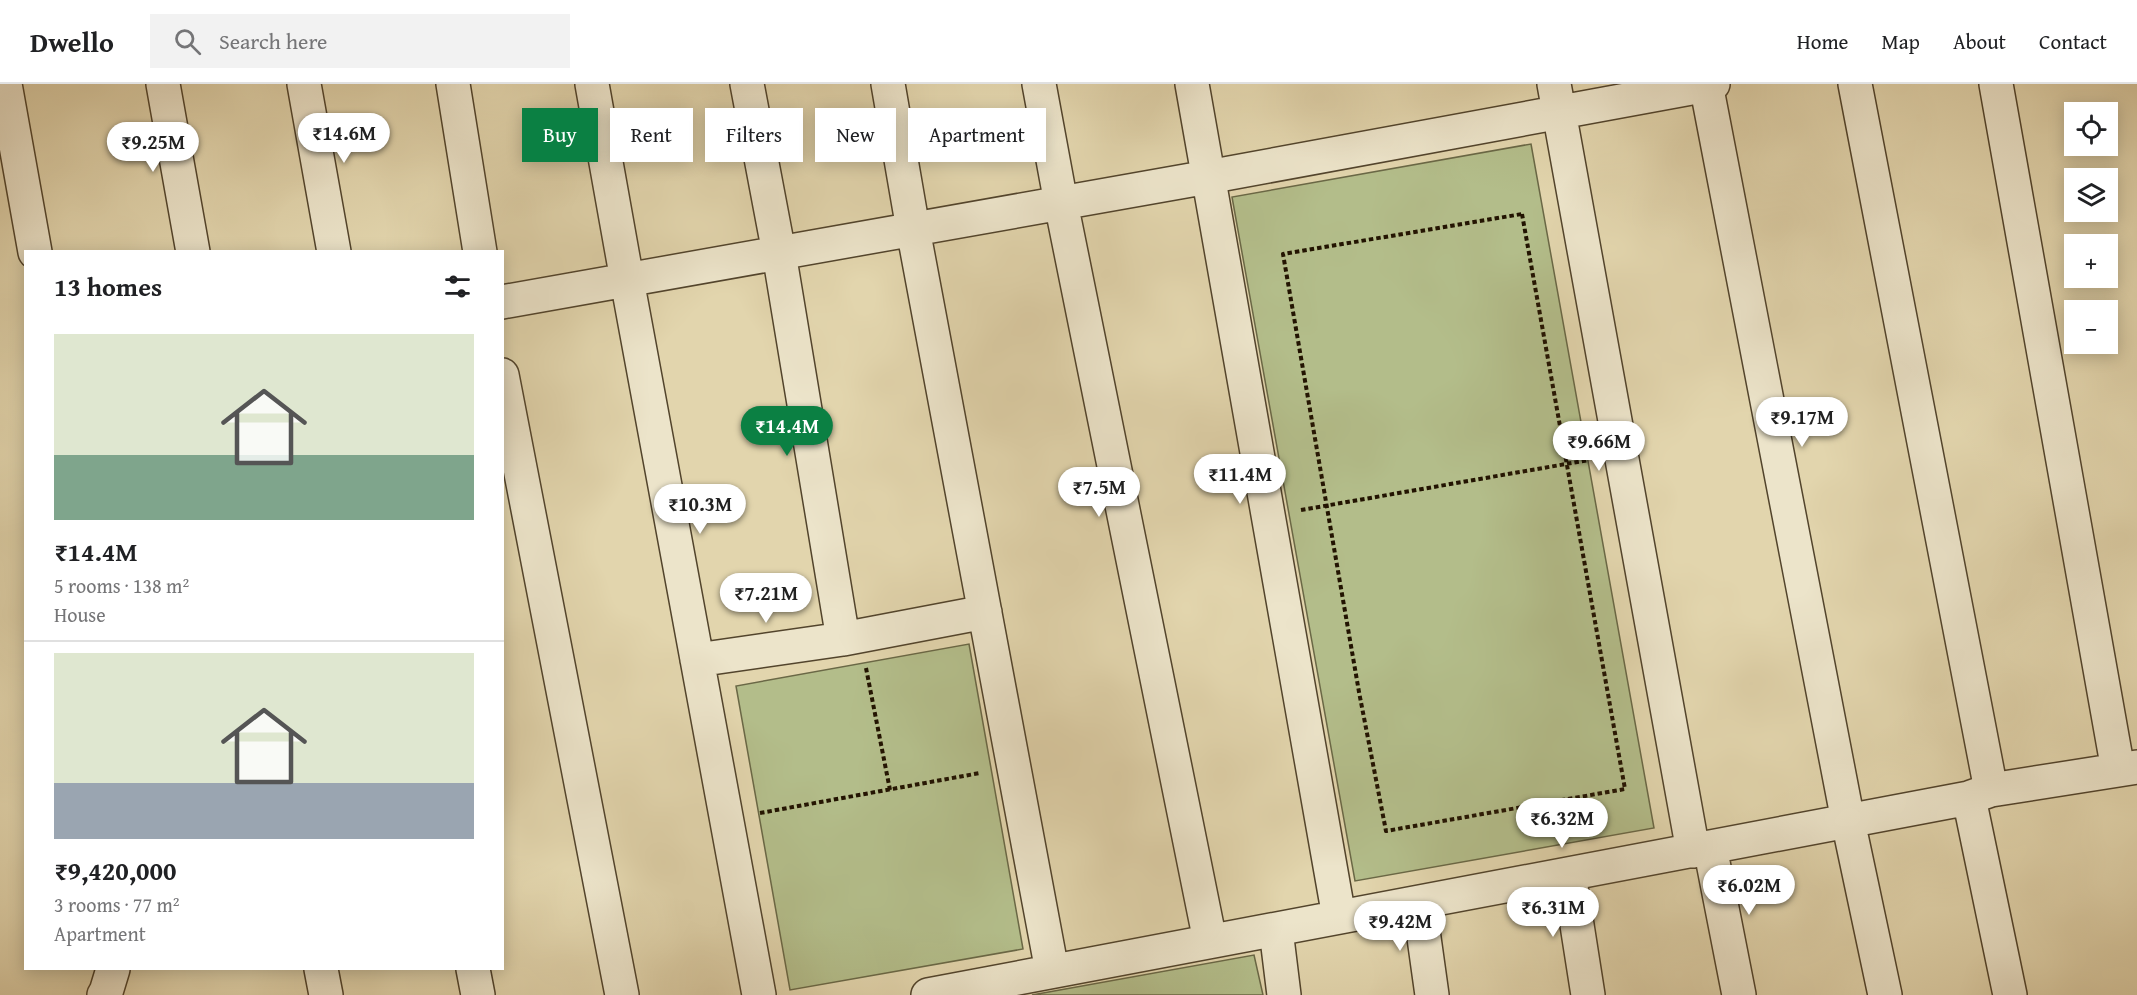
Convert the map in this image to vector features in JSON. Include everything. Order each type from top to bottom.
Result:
[{"type":"street","points":[[5,84],[35,250]]},
{"type":"street","points":[[163,84],[194,250]]},
{"type":"street","points":[[304,84],[334,250]]},
{"type":"street","points":[[453,84],[480,250]]},
{"type":"street","points":[[592,84],[759,995]]},
{"type":"street","points":[[747,84],[851,637]]},
{"type":"street","points":[[888,84],[1052,971]]},
{"type":"street","points":[[1039,84],[1210,941]]},
{"type":"street","points":[[1192,84],[1340,917]]},
{"type":"street","points":[[504,302],[1208,177],[1556,99],[1708,84],[1848,821],[1885,995]]},
{"type":"street","points":[[1856,84],[1980,794],[2010,995]]},
{"type":"street","points":[[928,995],[1980,794],[2128,769],[1996,84]]},
{"type":"street","points":[[1556,99],[1621,454],[1701,849],[1739,995]]},
{"type":"street","points":[[504,385],[622,995]]},
{"type":"street","points":[[697,660],[851,637],[985,612]]},
{"type":"street","points":[[1569,874],[1588,995]]},
{"type":"street","points":[[1419,902],[1432,995]]},
{"type":"street","points":[[1276,930],[1284,995]]},
{"type":"street","points":[[104,995],[113,970]]},
{"type":"street","points":[[321,970],[326,995]]},
{"type":"street","points":[[473,970],[478,995]]},
{"type":"path","points":[[1522,214],[1625,789],[1386,831],[1327,506],[1283,254],[1522,214]]},
{"type":"path","points":[[1268,516],[1621,454]]},
{"type":"path","points":[[851,637],[890,790]]},
{"type":"path","points":[[727,819],[1014,768]]},
{"type":"green space","points":[[1531,144],[1654,828],[1355,881],[1232,197]]},
{"type":"green space","points":[[969,644],[1023,949],[790,990],[736,686]]},
{"type":"green space","points":[[1254,955],[1263,995],[1032,995]]}]
